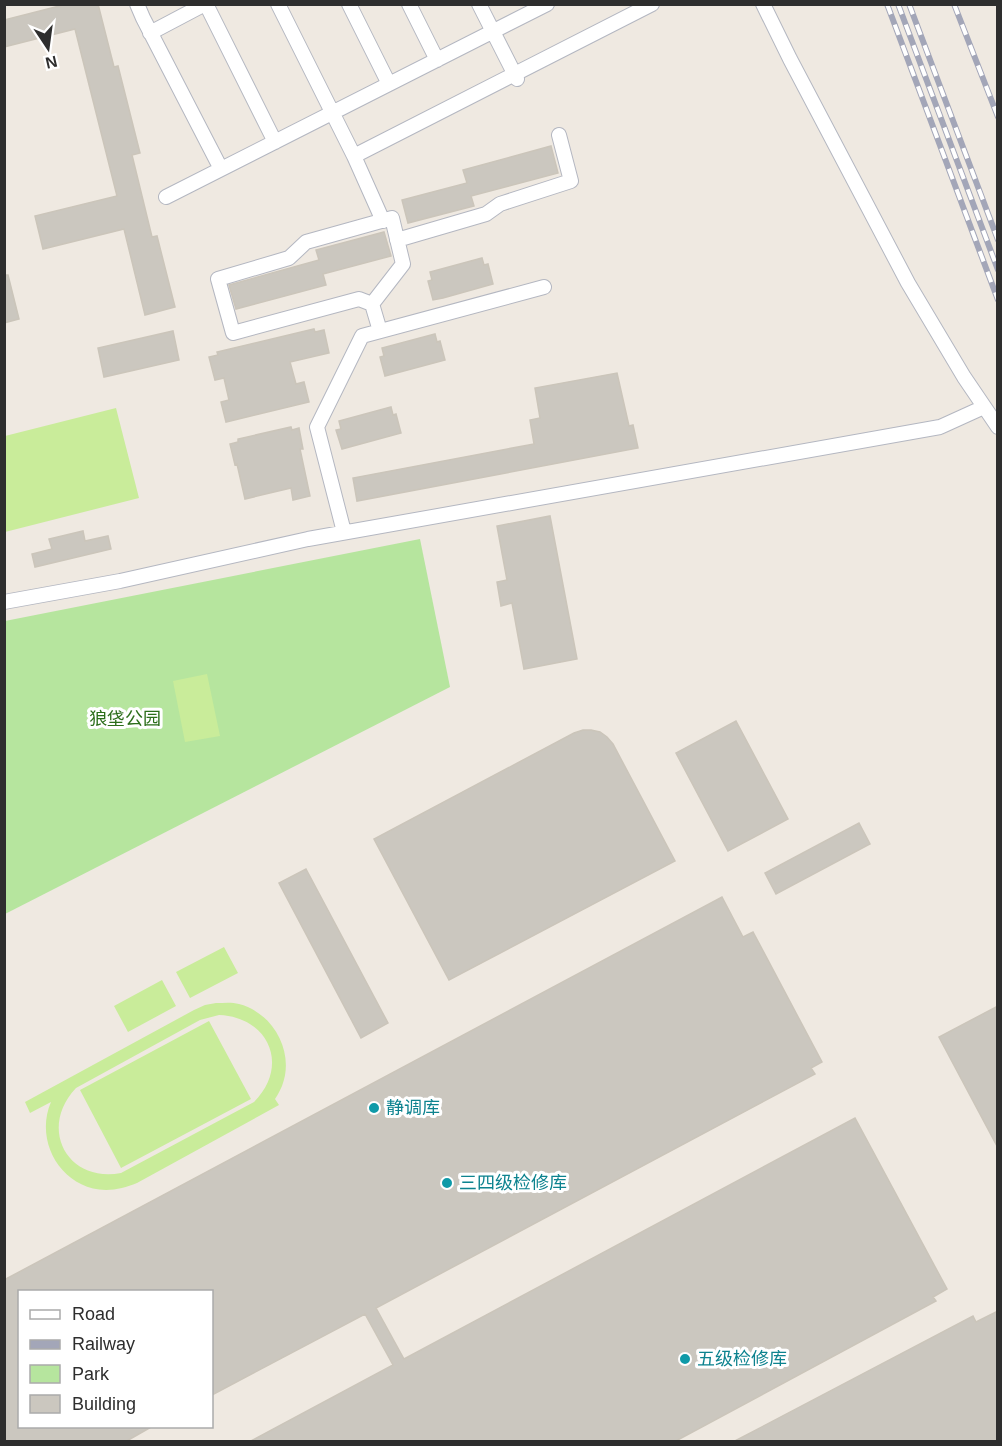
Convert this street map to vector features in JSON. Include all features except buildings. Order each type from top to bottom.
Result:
[{"type":"street","points":[[137,4],[221,169]]},
{"type":"street","points":[[150,33],[206,4],[275,142]]},
{"type":"street","points":[[278,4],[354,156],[383,221]]},
{"type":"street","points":[[348,4],[389,84]]},
{"type":"street","points":[[409,4],[436,60]]},
{"type":"street","points":[[479,4],[515,77]]},
{"type":"street","points":[[166,197],[547,4]]},
{"type":"street","points":[[354,156],[515,77],[652,4]]},
{"type":"street","points":[[763,4],[908,283],[964,377],[998,427]]},
{"type":"street","points":[[397,240],[486,214],[500,204],[572,181],[559,135]]},
{"type":"street","points":[[392,218],[403,264],[372,304],[359,299],[233,333],[218,279],[289,258],[306,242],[392,218]]},
{"type":"street","points":[[344,532],[317,427],[362,336],[544,287]]},
{"type":"street","points":[[372,304],[380,331]]},
{"type":"street","points":[[4,602],[120,581],[344,532],[940,428],[984,407]]},
{"type":"green space","points":[[116,408],[139,498],[5,532],[5,436]]},
{"type":"green space","name":"狼垡公园","points":[[420,539],[450,687],[5,914],[5,621]]},
{"type":"green space","points":[[207,674],[220,736],[185,742],[173,681]]},
{"type":"green space","points":[[224,947],[238,973],[190,998],[176,972]]},
{"type":"green space","points":[[162,980],[176,1006],[128,1032],[114,1006]]},
{"type":"green space","points":[[239,1004],[262,1016],[271,1025],[283,1048],[286,1061],[282,1086],[275,1099],[279,1105],[137,1183],[118,1189],[90,1188],[64,1172],[49,1147],[46,1132],[51,1102],[30,1113],[25,1102],[205,1005]],"holes":[[[219,1015],[251,1024],[262,1034],[269,1046],[272,1059],[271,1074],[265,1088],[254,1102],[121,1173],[102,1174],[86,1170],[73,1161],[64,1149],[59,1135],[59,1120],[65,1104],[76,1088],[200,1020]]]},
{"type":"green space","points":[[209,1021],[251,1099],[121,1168],[80,1090]]},
{"type":"railway","points":[[887,4],[998,300]]},
{"type":"railway","points":[[898,4],[998,270]]},
{"type":"railway","points":[[909,4],[998,240]]},
{"type":"railway","points":[[954,4],[998,117]]},
{"type":"place","name":"静调库","points":[[374,1108]]},
{"type":"place","name":"三四级检修库","points":[[447,1183]]},
{"type":"place","name":"五级检修库","points":[[685,1359]]}]
